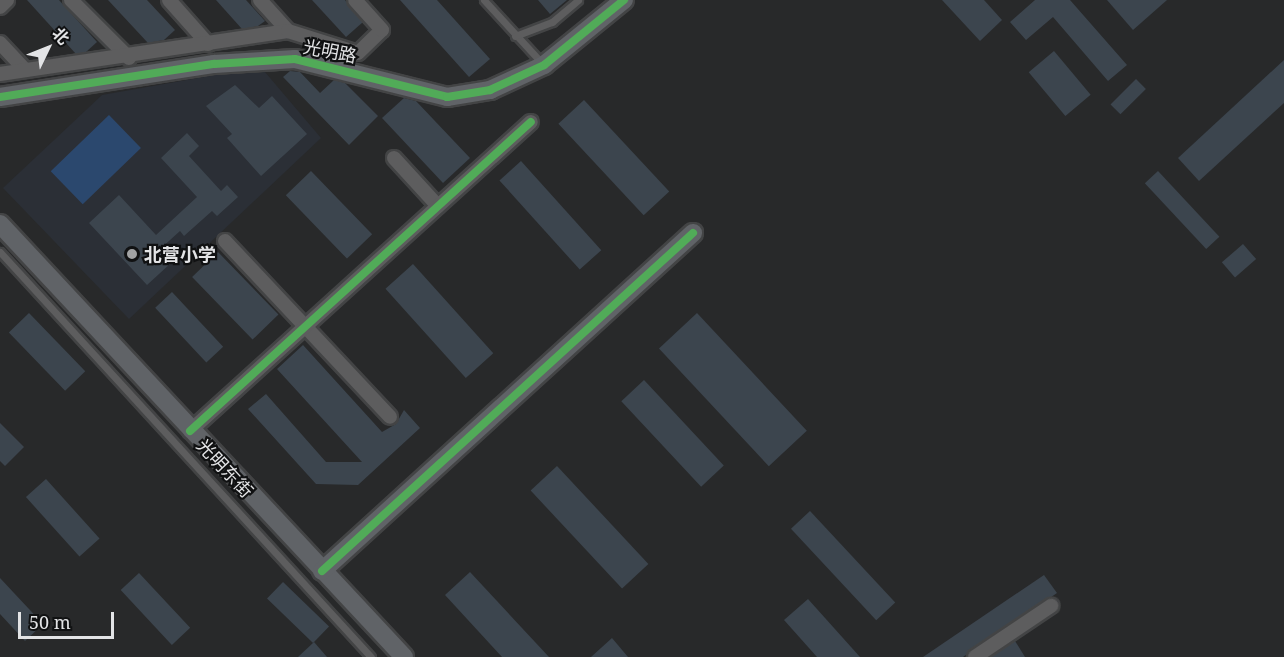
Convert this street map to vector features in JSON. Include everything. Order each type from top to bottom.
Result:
[{"type":"street","points":[[0,7],[7,0]]},
{"type":"street","points":[[71,0],[129,58]]},
{"type":"street","points":[[169,0],[208,44]]},
{"type":"street","points":[[260,0],[288,32]]},
{"type":"street","points":[[0,74],[129,58],[288,32],[358,54],[382,30],[355,0]]},
{"type":"street","name":"光明路","points":[[0,97],[213,64],[295,59],[447,97],[490,90],[544,65],[624,0]]},
{"type":"street","points":[[0,42],[25,70]]},
{"type":"street","points":[[190,431],[531,122]]},
{"type":"street","points":[[394,159],[438,206]]},
{"type":"street","name":"光明东街","points":[[0,224],[190,431],[404,657]]},
{"type":"street","points":[[322,571],[693,233]]},
{"type":"street","points":[[225,242],[390,417]]},
{"type":"street","points":[[975,657],[1051,606]]},
{"type":"lane","points":[[484,0],[544,65]]},
{"type":"lane","points":[[515,36],[552,22],[578,0]]},
{"type":"lane","points":[[0,252],[371,657]]},
{"type":"shaded area","name":"北营小学","points":[[265,72],[321,138],[129,319],[3,188],[102,95],[215,75]]},
{"type":"shaded area","points":[[109,115],[141,148],[83,204],[51,171]]},
{"type":"building","points":[[27,0],[59,0],[97,42],[86,52],[76,54]]},
{"type":"building","points":[[108,0],[147,0],[175,30],[164,40],[148,43]]},
{"type":"building","points":[[216,0],[246,0],[265,21],[258,26],[242,29]]},
{"type":"building","points":[[312,0],[345,0],[363,22],[346,37]]},
{"type":"building","points":[[400,0],[437,0],[490,59],[469,77]]},
{"type":"building","points":[[538,0],[567,0],[550,14]]},
{"type":"building","points":[[942,0],[984,0],[1002,20],[980,41]]},
{"type":"building","points":[[1035,0],[1070,0],[1127,65],[1108,81],[1053,17],[1026,40],[1010,22]]},
{"type":"building","points":[[1107,0],[1167,0],[1133,30]]},
{"type":"building","points":[[1054,51],[1091,95],[1065,116],[1029,72]]},
{"type":"building","points":[[1284,60],[1284,103],[1199,181],[1178,158]]},
{"type":"building","points":[[290,71],[300,72],[320,93],[334,80],[345,83],[378,116],[349,145],[283,77]]},
{"type":"building","points":[[1136,79],[1146,89],[1120,114],[1111,104]]},
{"type":"building","points":[[235,85],[259,108],[272,96],[307,134],[261,176],[227,138],[232,134],[206,106]]},
{"type":"building","points":[[404,98],[416,101],[470,158],[443,183],[382,118]]},
{"type":"building","points":[[584,100],[669,191],[644,215],[558,124]]},
{"type":"building","points":[[187,133],[199,146],[189,156],[221,191],[227,185],[238,197],[217,216],[212,211],[184,236],[180,231],[159,250],[171,263],[147,285],[89,223],[119,195],[156,235],[197,197],[161,158]]},
{"type":"building","points":[[521,161],[601,250],[580,270],[499,180]]},
{"type":"building","points":[[311,171],[372,234],[347,259],[286,195]]},
{"type":"building","points":[[1158,171],[1219,237],[1206,249],[1145,183]]},
{"type":"building","points":[[1243,244],[1256,259],[1235,277],[1222,262]]},
{"type":"building","points":[[218,252],[278,315],[253,340],[192,277]]},
{"type":"building","points":[[413,264],[493,353],[466,378],[386,289]]},
{"type":"building","points":[[172,292],[223,347],[206,363],[155,308]]},
{"type":"building","points":[[29,313],[85,371],[65,391],[9,332]]},
{"type":"building","points":[[697,313],[807,431],[769,466],[659,348]]},
{"type":"building","points":[[303,345],[382,432],[396,424],[404,410],[420,428],[358,485],[316,484],[248,409],[266,394],[326,462],[362,462],[277,369]]},
{"type":"building","points":[[644,380],[724,466],[701,487],[621,401]]},
{"type":"building","points":[[0,423],[24,447],[5,466],[0,461]]},
{"type":"building","points":[[557,466],[648,564],[622,589],[531,491]]},
{"type":"building","points":[[46,479],[100,538],[79,557],[26,497]]},
{"type":"building","points":[[810,511],[895,602],[876,620],[791,529]]},
{"type":"building","points":[[470,572],[549,657],[502,657],[445,595]]},
{"type":"building","points":[[139,573],[190,628],[172,645],[121,590]]},
{"type":"building","points":[[1044,575],[1057,593],[963,657],[923,657]]},
{"type":"building","points":[[0,578],[43,624],[25,641],[0,614]]},
{"type":"building","points":[[283,582],[329,626],[313,643],[267,599]]},
{"type":"building","points":[[808,599],[860,657],[817,657],[784,620]]},
{"type":"building","points":[[612,638],[628,657],[591,657]]},
{"type":"building","points":[[1015,641],[1025,657],[992,657],[992,656]]},
{"type":"building","points":[[314,642],[327,657],[298,657]]},
{"type":"cycle path","points":[[0,97],[214,64],[295,59],[447,97],[490,90],[544,65],[624,0]]},
{"type":"cycle path","points":[[190,431],[531,122]]},
{"type":"cycle path","points":[[322,571],[693,233]]},
{"type":"place","name":"北营小学","points":[[132,254]]}]
